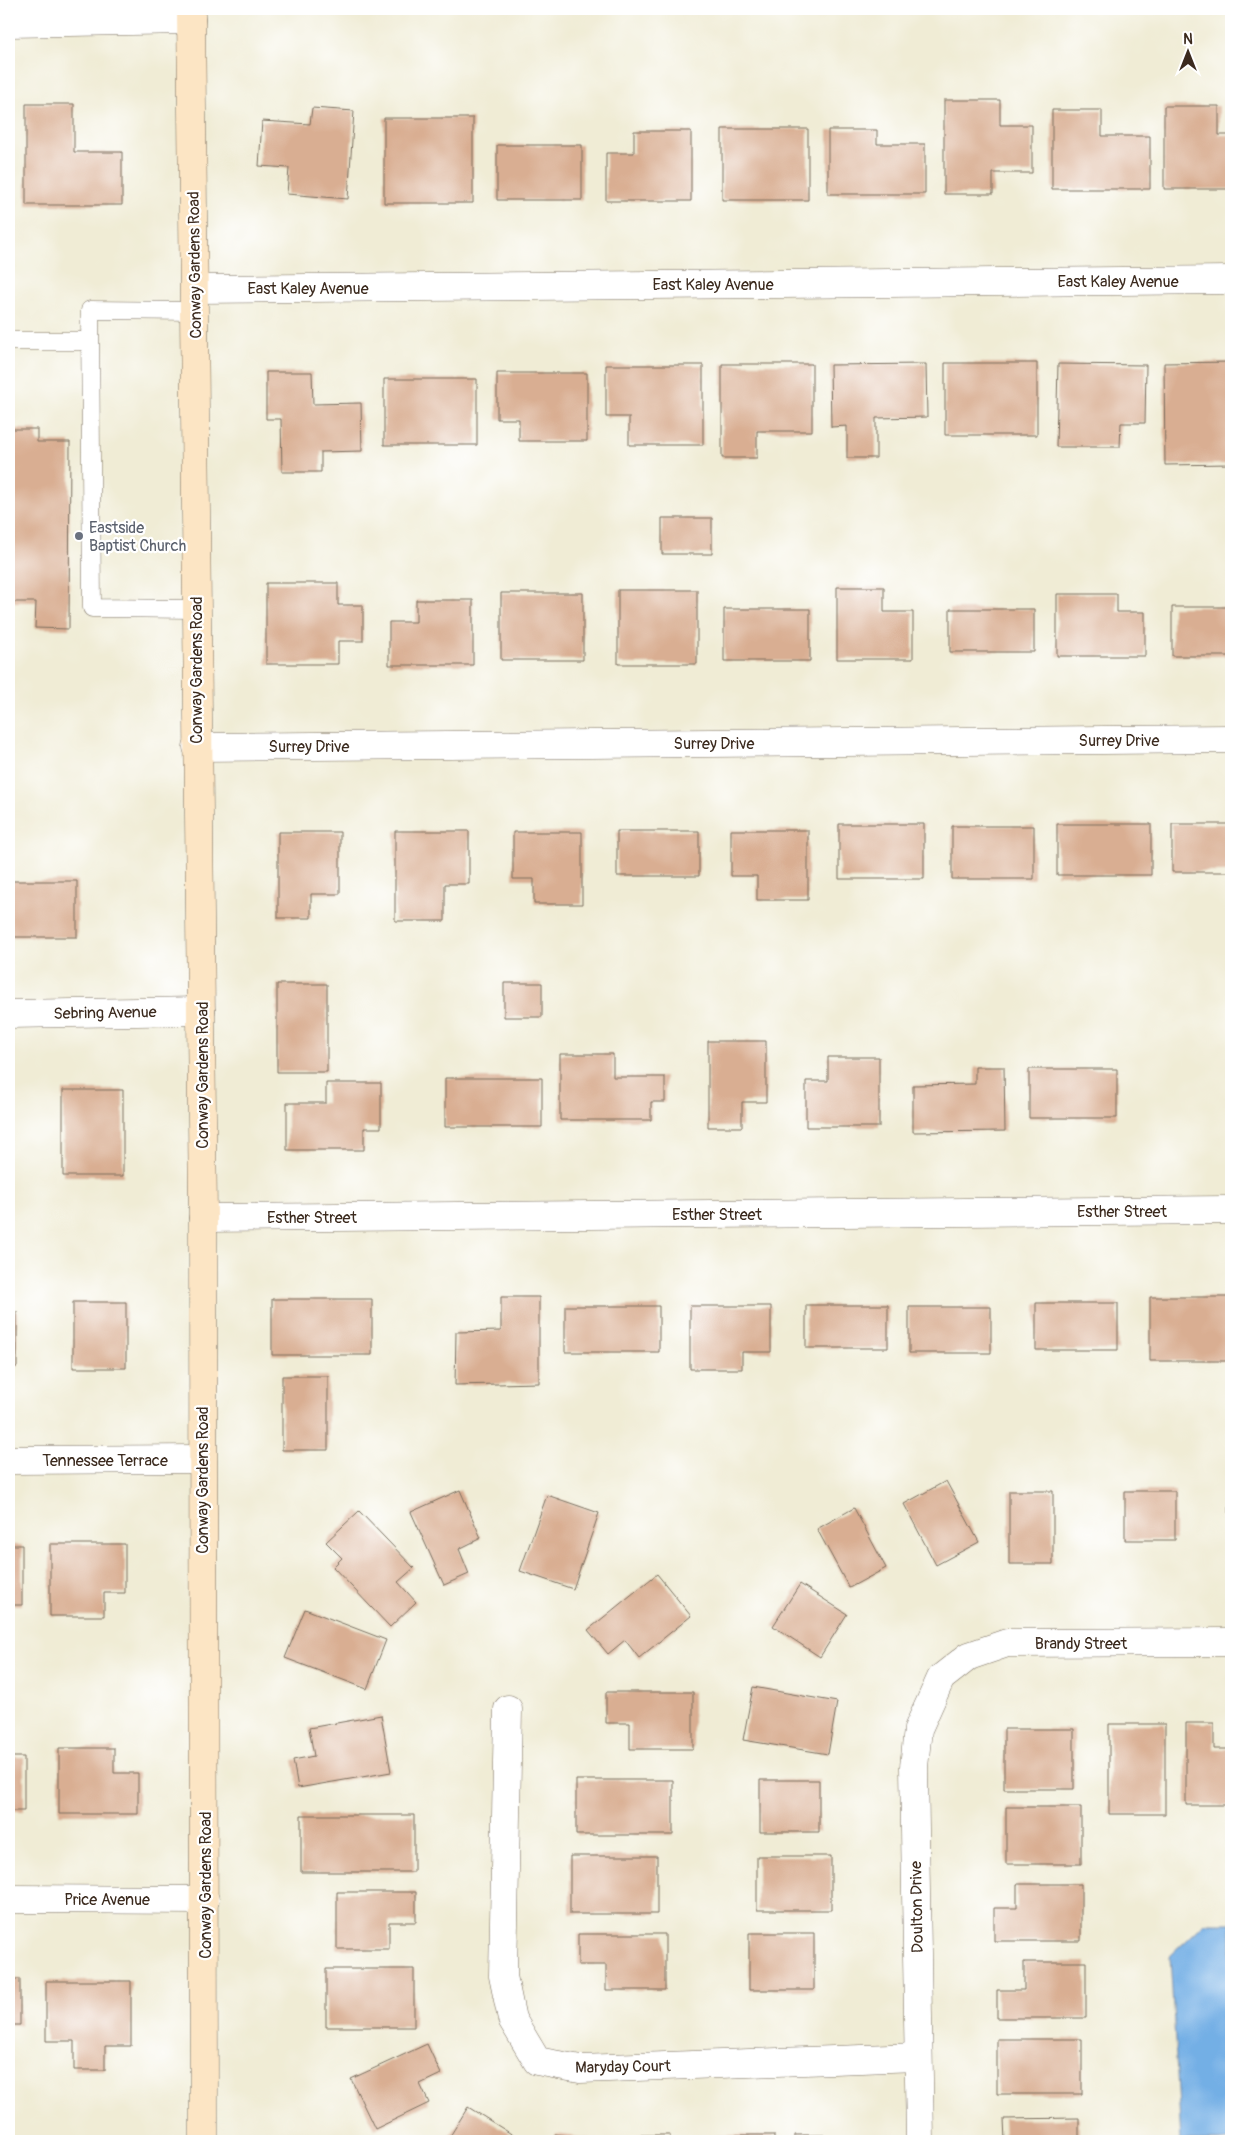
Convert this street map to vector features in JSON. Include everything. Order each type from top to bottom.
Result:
[{"type":"street","points":[[9,23],[191,14]]},
{"type":"street","name":"Conway Gardens Road","points":[[191,14],[203,1218],[204,2141]]},
{"type":"street","name":"East Kaley Avenue","points":[[195,300],[1231,280]]},
{"type":"street","name":"Surrey Drive","points":[[197,747],[1231,739]]},
{"type":"street","name":"Sebring Avenue","points":[[9,1014],[201,1011]]},
{"type":"street","name":"Esther Street","points":[[203,1218],[1231,1210]]},
{"type":"street","name":"Tennessee Terrace","points":[[9,1460],[202,1459]]},
{"type":"street","name":"Brandy Street","points":[[942,1678],[969,1656],[1007,1643],[1231,1642]]},
{"type":"street","name":"Doulton Drive","points":[[920,2141],[914,1767],[918,1729],[942,1678]]},
{"type":"street","name":"Maryday Court","points":[[508,1709],[503,1976],[512,2019],[537,2061],[580,2069],[918,2057]]},
{"type":"street","name":"Price Avenue","points":[[9,1899],[205,1900]]},
{"type":"lane","points":[[195,300],[90,310],[90,341],[92,608],[196,608]]},
{"type":"lane","points":[[9,341],[90,341]]},
{"type":"water","points":[[1205,1923],[1231,1923],[1231,2141],[1181,2141],[1170,1956]]},
{"type":"building","points":[[944,100],[1000,100],[1000,125],[1032,125],[1032,173],[993,173],[993,194],[944,194]]},
{"type":"building","points":[[26,104],[74,104],[74,152],[122,152],[122,205],[26,205]]},
{"type":"building","points":[[1164,106],[1219,106],[1219,135],[1231,135],[1231,189],[1164,189]]},
{"type":"building","points":[[312,108],[354,111],[348,199],[287,194],[289,168],[259,166],[262,121],[310,124]]},
{"type":"building","points":[[1052,110],[1102,110],[1102,136],[1150,136],[1150,189],[1052,189]]},
{"type":"building","points":[[384,118],[473,118],[473,203],[384,203]]},
{"type":"building","points":[[9,125],[13,125],[13,185],[9,185]]},
{"type":"building","points":[[722,129],[808,129],[808,200],[722,200]]},
{"type":"building","points":[[828,130],[877,130],[877,144],[925,144],[925,194],[828,194]]},
{"type":"building","points":[[634,131],[691,131],[691,201],[606,201],[606,153],[634,153]]},
{"type":"building","points":[[497,145],[582,145],[582,200],[497,200]]},
{"type":"building","points":[[1231,362],[1231,464],[1165,465],[1164,363]]},
{"type":"building","points":[[945,363],[1037,363],[1037,435],[945,435]]},
{"type":"building","points":[[722,364],[812,364],[812,431],[757,431],[757,458],[722,458]]},
{"type":"building","points":[[926,364],[927,417],[876,418],[876,458],[847,458],[847,426],[831,427],[830,365]]},
{"type":"building","points":[[1058,364],[1146,365],[1145,423],[1121,423],[1120,447],[1056,447]]},
{"type":"building","points":[[606,365],[703,365],[703,445],[629,445],[629,417],[606,417]]},
{"type":"building","points":[[266,372],[312,372],[313,404],[361,403],[362,451],[321,452],[321,472],[282,472],[281,419],[266,419]]},
{"type":"building","points":[[497,373],[587,373],[587,441],[519,441],[519,419],[497,419]]},
{"type":"building","points":[[384,379],[477,379],[477,445],[384,445]]},
{"type":"building","points":[[9,429],[37,429],[37,442],[70,442],[69,629],[35,628],[36,602],[9,602]]},
{"type":"building","points":[[662,518],[712,518],[712,554],[662,554]]},
{"type":"building","points":[[266,583],[338,583],[338,605],[363,605],[363,641],[338,641],[338,664],[266,664]]},
{"type":"building","points":[[837,587],[884,587],[884,612],[913,612],[913,659],[837,659]]},
{"type":"building","points":[[618,590],[697,590],[697,664],[618,664]]},
{"type":"building","points":[[501,593],[583,593],[583,660],[501,660]]},
{"type":"building","points":[[1057,594],[1117,594],[1117,612],[1145,612],[1145,656],[1057,656]]},
{"type":"building","points":[[416,600],[473,600],[473,665],[389,665],[389,622],[416,622]]},
{"type":"building","points":[[1172,607],[1231,607],[1231,656],[1172,656]]},
{"type":"building","points":[[724,609],[810,609],[810,661],[724,661]]},
{"type":"building","points":[[950,609],[1034,609],[1034,652],[950,652]]},
{"type":"building","points":[[839,824],[924,824],[924,879],[839,879]]},
{"type":"building","points":[[1057,824],[1151,824],[1151,875],[1057,875]]},
{"type":"building","points":[[1172,824],[1231,824],[1231,872],[1172,872]]},
{"type":"building","points":[[952,826],[1034,826],[1034,879],[952,879]]},
{"type":"building","points":[[731,830],[808,830],[808,900],[757,900],[757,876],[731,876]]},
{"type":"building","points":[[395,831],[469,831],[469,884],[445,884],[445,921],[395,921]]},
{"type":"building","points":[[617,831],[699,831],[699,876],[617,876]]},
{"type":"building","points":[[278,832],[340,832],[340,894],[311,894],[311,918],[278,918]]},
{"type":"building","points":[[513,832],[582,832],[582,904],[534,904],[534,879],[513,879]]},
{"type":"building","points":[[9,881],[77,881],[77,937],[9,937]]},
{"type":"building","points":[[504,983],[542,983],[542,1017],[504,1017]]},
{"type":"building","points":[[277,984],[327,984],[327,1072],[277,1072]]},
{"type":"building","points":[[708,1041],[766,1041],[766,1102],[742,1102],[742,1127],[708,1127]]},
{"type":"building","points":[[560,1054],[613,1054],[613,1077],[665,1077],[665,1102],[651,1102],[651,1120],[560,1120]]},
{"type":"building","points":[[828,1057],[879,1057],[879,1127],[806,1127],[806,1081],[828,1081]]},
{"type":"building","points":[[975,1067],[1004,1067],[1005,1131],[913,1132],[913,1085],[975,1084]]},
{"type":"building","points":[[1029,1069],[1117,1069],[1117,1118],[1029,1118]]},
{"type":"building","points":[[445,1078],[542,1078],[542,1127],[445,1127]]},
{"type":"building","points":[[326,1083],[381,1083],[381,1128],[364,1128],[364,1150],[287,1150],[287,1103],[326,1103]]},
{"type":"building","points":[[63,1090],[123,1090],[123,1176],[63,1176]]},
{"type":"building","points":[[501,1297],[539,1297],[539,1383],[455,1385],[456,1332],[501,1331]]},
{"type":"building","points":[[1150,1297],[1231,1297],[1231,1361],[1150,1361]]},
{"type":"building","points":[[272,1299],[372,1299],[372,1355],[272,1355]]},
{"type":"building","points":[[73,1302],[126,1302],[126,1368],[73,1368]]},
{"type":"building","points":[[1036,1303],[1118,1303],[1118,1350],[1036,1350]]},
{"type":"building","points":[[806,1305],[888,1305],[888,1348],[806,1348]]},
{"type":"building","points":[[565,1306],[659,1306],[659,1352],[565,1352]]},
{"type":"building","points":[[690,1306],[771,1306],[771,1352],[742,1352],[742,1369],[690,1369]]},
{"type":"building","points":[[909,1307],[991,1307],[991,1353],[909,1353]]},
{"type":"building","points":[[9,1312],[17,1312],[17,1367],[9,1367]]},
{"type":"building","points":[[282,1376],[328,1376],[328,1450],[282,1450]]},
{"type":"building","points":[[946,1481],[979,1542],[936,1565],[904,1504]]},
{"type":"building","points":[[1229,1483],[1231,1483],[1231,1557],[1229,1557]]},
{"type":"building","points":[[460,1490],[481,1538],[459,1549],[469,1574],[444,1585],[411,1512]]},
{"type":"building","points":[[1009,1491],[1053,1491],[1053,1564],[1009,1564]]},
{"type":"building","points":[[1125,1491],[1175,1491],[1175,1540],[1125,1540]]},
{"type":"building","points":[[547,1495],[599,1513],[573,1589],[520,1571]]},
{"type":"building","points":[[854,1508],[886,1568],[849,1588],[817,1529]]},
{"type":"building","points":[[359,1511],[414,1568],[398,1582],[416,1602],[390,1627],[333,1567],[342,1558],[326,1542]]},
{"type":"building","points":[[50,1544],[125,1544],[125,1593],[104,1593],[104,1616],[50,1616]]},
{"type":"building","points":[[9,1545],[22,1545],[22,1605],[9,1605]]},
{"type":"building","points":[[657,1574],[691,1616],[639,1658],[625,1640],[608,1654],[588,1630]]},
{"type":"building","points":[[800,1584],[847,1614],[820,1657],[773,1626]]},
{"type":"building","points":[[305,1609],[386,1640],[367,1689],[285,1658]]},
{"type":"building","points":[[753,1687],[837,1702],[828,1754],[743,1740]]},
{"type":"building","points":[[606,1692],[693,1692],[693,1749],[630,1749],[630,1723],[606,1723]]},
{"type":"building","points":[[381,1715],[391,1772],[298,1788],[293,1760],[314,1756],[309,1728]]},
{"type":"building","points":[[1186,1723],[1214,1723],[1214,1749],[1231,1749],[1231,1805],[1186,1805]]},
{"type":"building","points":[[1109,1724],[1165,1724],[1165,1814],[1109,1814]]},
{"type":"building","points":[[1004,1729],[1074,1729],[1074,1789],[1004,1789]]},
{"type":"building","points":[[59,1748],[114,1748],[114,1773],[138,1773],[138,1814],[59,1814]]},
{"type":"building","points":[[9,1757],[24,1757],[24,1811],[9,1811]]},
{"type":"building","points":[[576,1780],[673,1780],[673,1835],[576,1835]]},
{"type":"building","points":[[760,1780],[819,1780],[819,1832],[760,1832]]},
{"type":"building","points":[[1006,1807],[1081,1807],[1081,1864],[1006,1864]]},
{"type":"building","points":[[301,1815],[414,1815],[414,1872],[301,1872]]},
{"type":"building","points":[[570,1856],[657,1856],[657,1914],[570,1914]]},
{"type":"building","points":[[757,1856],[831,1856],[831,1910],[757,1910]]},
{"type":"building","points":[[1017,1884],[1081,1884],[1081,1941],[994,1941],[994,1908],[1017,1908]]},
{"type":"building","points":[[337,1892],[416,1892],[416,1922],[389,1922],[389,1949],[337,1949]]},
{"type":"building","points":[[749,1933],[814,1933],[814,1990],[749,1990]]},
{"type":"building","points":[[578,1934],[665,1934],[665,1990],[606,1990],[606,1965],[578,1965]]},
{"type":"building","points":[[1024,1962],[1086,1962],[1086,2018],[997,2018],[997,1990],[1024,1990]]},
{"type":"building","points":[[326,1969],[414,1969],[414,2027],[326,2027]]},
{"type":"building","points":[[9,1979],[20,1979],[20,2025],[9,2025]]},
{"type":"building","points":[[46,1981],[131,1981],[131,2046],[105,2046],[105,2070],[74,2070],[74,2041],[46,2041]]},
{"type":"building","points":[[997,2039],[1082,2039],[1082,2094],[997,2094]]},
{"type":"building","points":[[427,2044],[441,2074],[420,2084],[429,2103],[375,2129],[351,2079]]},
{"type":"building","points":[[468,2107],[513,2135],[509,2141],[447,2141]]},
{"type":"building","points":[[1079,2118],[1079,2141],[1005,2141],[1004,2119]]},
{"type":"building","points":[[555,2134],[599,2140],[599,2141],[554,2141]]},
{"type":"building","points":[[640,2135],[670,2135],[670,2141],[640,2141]]},
{"type":"building","points":[[716,2135],[774,2135],[774,2141],[716,2141]]},
{"type":"building","points":[[795,2135],[825,2135],[825,2141],[795,2141]]},
{"type":"place","name":"Eastside Baptist Church","points":[[79,536]]}]
